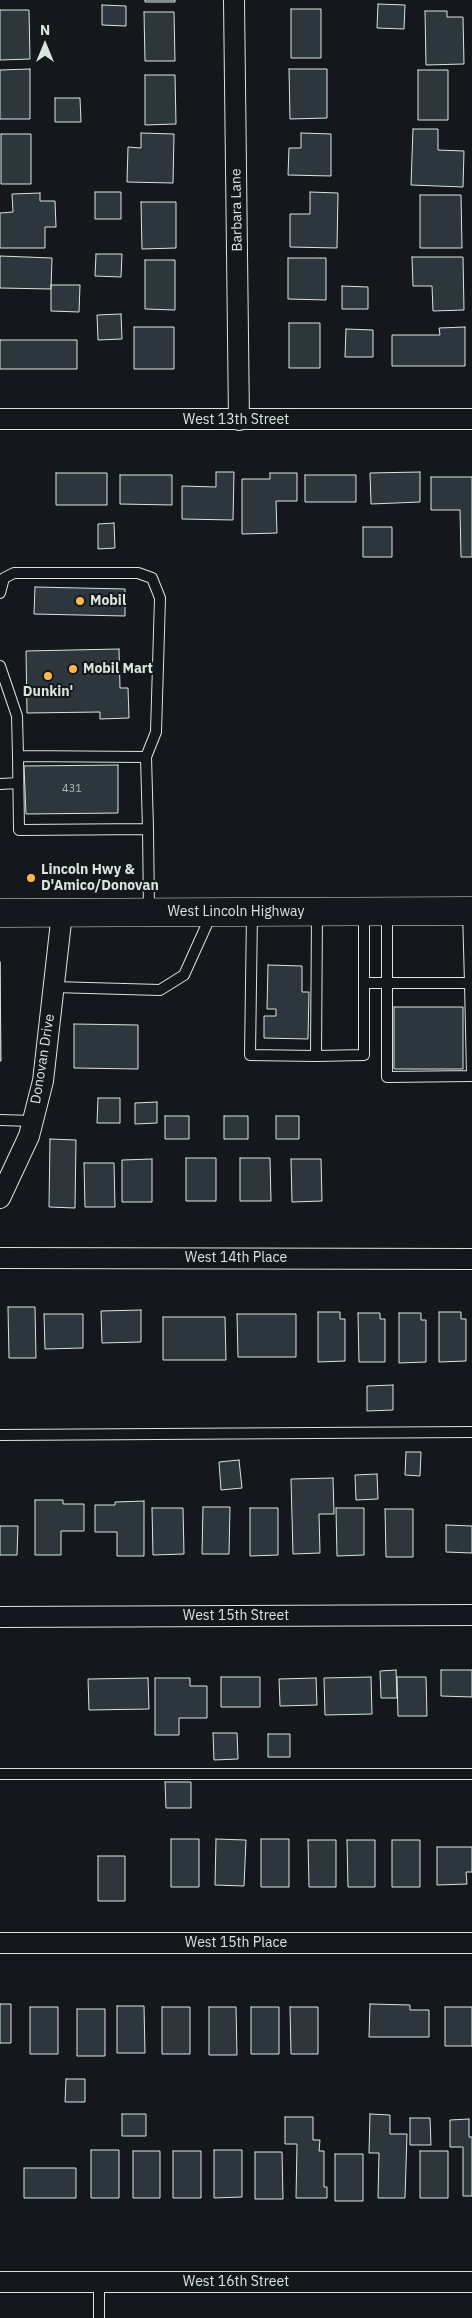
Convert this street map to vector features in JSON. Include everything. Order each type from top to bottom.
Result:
[{"type":"main road","name":"West Lincoln Highway","points":[[0,913],[470,912]]},
{"type":"street","name":"Barbara Lane","points":[[234,0],[239,420]]},
{"type":"street","name":"West 13th Street","points":[[0,420],[472,419]]},
{"type":"street","name":"Donovan Drive","points":[[0,1198],[29,1136],[42,1081],[62,913]]},
{"type":"street","name":"West 14th Place","points":[[0,1258],[472,1259]]},
{"type":"street","name":"West 15th Street","points":[[0,1617],[472,1615]]},
{"type":"street","name":"West 15th Place","points":[[0,1943],[472,1943]]},
{"type":"street","name":"West 16th Street","points":[[0,2282],[472,2282]]},
{"type":"lane","points":[[0,594],[4,578],[14,573],[138,573],[152,578],[160,598],[156,732],[146,756],[149,912]]},
{"type":"lane","points":[[0,666],[17,716],[18,830],[148,829]]},
{"type":"lane","points":[[18,756],[146,756]]},
{"type":"lane","points":[[0,784],[18,783]]},
{"type":"lane","points":[[53,987],[160,990],[184,975],[212,912]]},
{"type":"lane","points":[[252,912],[250,1055],[364,1056],[364,983],[376,912]]},
{"type":"lane","points":[[316,1056],[317,912]]},
{"type":"lane","points":[[376,912],[387,983],[387,1077],[472,1076],[470,912]]},
{"type":"lane","points":[[364,983],[470,983]]},
{"type":"lane","points":[[0,1120],[33,1121]]},
{"type":"lane","points":[[0,1435],[472,1432]]},
{"type":"lane","points":[[0,1774],[472,1774]]},
{"type":"lane","points":[[99,2282],[99,2318]]},
{"type":"building","points":[[145,0],[175,0],[175,2],[145,2]]},
{"type":"building","points":[[378,4],[405,5],[404,29],[377,28]]},
{"type":"building","points":[[102,5],[126,6],[126,26],[102,25]]},
{"type":"building","points":[[291,9],[321,9],[321,58],[291,58]]},
{"type":"building","points":[[0,10],[29,10],[30,59],[0,60]]},
{"type":"building","points":[[425,11],[447,11],[447,17],[463,17],[464,64],[426,65]]},
{"type":"building","points":[[144,12],[174,12],[175,61],[145,61]]},
{"type":"building","points":[[30,69],[30,119],[0,119],[0,70]]},
{"type":"building","points":[[289,69],[327,69],[327,118],[290,119]]},
{"type":"building","points":[[418,70],[448,70],[448,120],[418,120]]},
{"type":"building","points":[[145,75],[175,75],[176,124],[145,125]]},
{"type":"building","points":[[55,98],[80,98],[81,122],[55,122]]},
{"type":"building","points":[[413,129],[438,129],[438,150],[464,151],[463,187],[411,185]]},
{"type":"building","points":[[141,133],[174,134],[173,183],[127,182],[128,147],[141,148]]},
{"type":"building","points":[[301,133],[331,134],[331,176],[288,175],[289,148],[301,148]]},
{"type":"building","points":[[1,134],[31,134],[31,184],[1,184]]},
{"type":"building","points":[[95,192],[121,192],[121,219],[95,219]]},
{"type":"building","points":[[310,192],[338,193],[337,248],[290,247],[290,214],[310,214]]},
{"type":"building","points":[[40,193],[40,201],[55,201],[56,227],[45,227],[45,248],[0,248],[0,213],[13,212],[12,194]]},
{"type":"building","points":[[420,195],[461,195],[462,248],[420,248]]},
{"type":"building","points":[[141,202],[176,202],[176,248],[142,249]]},
{"type":"building","points":[[96,254],[122,254],[121,277],[95,276]]},
{"type":"building","points":[[0,256],[52,258],[51,289],[0,288]]},
{"type":"building","points":[[412,257],[463,257],[464,310],[433,311],[432,286],[413,286]]},
{"type":"building","points":[[288,258],[326,258],[326,300],[288,299]]},
{"type":"building","points":[[145,260],[175,260],[175,310],[145,309]]},
{"type":"building","points":[[51,285],[80,285],[79,312],[51,311]]},
{"type":"building","points":[[342,286],[368,287],[368,309],[342,309]]},
{"type":"building","points":[[121,314],[122,339],[98,340],[97,315]]},
{"type":"building","points":[[289,323],[320,323],[320,368],[289,368]]},
{"type":"building","points":[[134,327],[174,327],[174,369],[134,369]]},
{"type":"building","points":[[465,327],[465,366],[392,366],[392,335],[440,335],[439,328]]},
{"type":"building","points":[[346,329],[373,330],[373,357],[345,357]]},
{"type":"building","points":[[0,340],[77,340],[77,369],[0,369]]},
{"type":"building","points":[[216,472],[234,472],[233,520],[182,519],[182,486],[216,487]]},
{"type":"building","points":[[420,472],[420,502],[371,504],[370,473]]},
{"type":"building","points":[[56,473],[107,473],[107,505],[56,505]]},
{"type":"building","points":[[270,473],[297,473],[297,501],[276,501],[277,533],[242,534],[242,479],[270,479]]},
{"type":"building","points":[[120,475],[172,475],[172,505],[120,504]]},
{"type":"building","points":[[305,475],[356,475],[356,502],[305,502]]},
{"type":"building","points":[[431,477],[472,477],[472,557],[461,557],[460,510],[431,510]]},
{"type":"building","points":[[114,523],[115,548],[98,549],[98,524]]},
{"type":"building","points":[[363,527],[392,527],[392,557],[363,557]]},
{"type":"building","name":"Mobil","points":[[35,587],[125,589],[125,616],[34,614]]},
{"type":"building","name":"Mobil Mart","points":[[119,649],[120,688],[128,688],[129,718],[100,719],[100,712],[27,713],[26,651]]},
{"type":"building","points":[[118,765],[118,813],[26,814],[24,766]]},
{"type":"building","points":[[0,962],[1,1061],[0,1061]]},
{"type":"building","points":[[268,965],[302,966],[302,992],[309,992],[308,1039],[264,1038],[264,1016],[276,1016],[276,1009],[267,1009]]},
{"type":"building","points":[[394,1007],[463,1007],[463,1069],[394,1069]]},
{"type":"building","points":[[74,1024],[138,1025],[138,1069],[74,1068]]},
{"type":"building","points":[[98,1098],[120,1098],[120,1123],[97,1123]]},
{"type":"building","points":[[157,1102],[157,1123],[135,1124],[135,1103]]},
{"type":"building","points":[[165,1116],[189,1116],[189,1139],[165,1139]]},
{"type":"building","points":[[224,1116],[248,1116],[248,1139],[224,1139]]},
{"type":"building","points":[[276,1116],[299,1116],[299,1139],[276,1139]]},
{"type":"building","points":[[50,1139],[76,1140],[75,1208],[49,1207]]},
{"type":"building","points":[[186,1158],[216,1158],[216,1201],[186,1201]]},
{"type":"building","points":[[240,1158],[270,1158],[271,1201],[240,1201]]},
{"type":"building","points":[[152,1159],[152,1202],[122,1202],[122,1160]]},
{"type":"building","points":[[291,1159],[321,1159],[322,1201],[292,1202]]},
{"type":"building","points":[[84,1163],[114,1163],[115,1207],[85,1207]]},
{"type":"building","points":[[8,1307],[35,1307],[36,1358],[9,1358]]},
{"type":"building","points":[[141,1310],[141,1342],[102,1343],[101,1311]]},
{"type":"building","points":[[318,1312],[340,1312],[340,1319],[345,1319],[345,1361],[318,1362]]},
{"type":"building","points":[[439,1312],[461,1312],[461,1319],[466,1319],[466,1361],[439,1362]]},
{"type":"building","points":[[358,1313],[380,1313],[380,1319],[385,1319],[385,1362],[359,1362]]},
{"type":"building","points":[[399,1313],[421,1313],[421,1320],[426,1320],[426,1362],[399,1363]]},
{"type":"building","points":[[44,1314],[83,1314],[83,1348],[45,1349]]},
{"type":"building","points":[[237,1314],[296,1314],[296,1357],[238,1357]]},
{"type":"building","points":[[163,1317],[225,1317],[226,1360],[163,1360]]},
{"type":"building","points":[[393,1385],[393,1410],[367,1411],[367,1386]]},
{"type":"building","points":[[406,1452],[421,1452],[420,1476],[405,1475]]},
{"type":"building","points":[[239,1460],[242,1488],[221,1490],[219,1462]]},
{"type":"building","points":[[377,1474],[378,1499],[356,1500],[355,1475]]},
{"type":"building","points":[[333,1478],[334,1514],[319,1514],[320,1553],[293,1554],[291,1479]]},
{"type":"building","points":[[35,1500],[63,1500],[63,1504],[84,1504],[84,1531],[61,1531],[61,1555],[35,1555]]},
{"type":"building","points":[[144,1501],[144,1556],[117,1556],[117,1532],[95,1532],[95,1505],[115,1505],[115,1502]]},
{"type":"building","points":[[203,1507],[230,1507],[229,1554],[202,1554]]},
{"type":"building","points":[[152,1508],[183,1508],[184,1554],[153,1555]]},
{"type":"building","points":[[250,1508],[278,1508],[278,1555],[250,1556]]},
{"type":"building","points":[[336,1508],[364,1508],[364,1555],[337,1556]]},
{"type":"building","points":[[385,1509],[413,1509],[413,1557],[386,1557]]},
{"type":"building","points":[[446,1525],[472,1526],[472,1553],[446,1552]]},
{"type":"building","points":[[0,1526],[18,1526],[17,1555],[0,1555]]},
{"type":"building","points":[[396,1670],[397,1698],[381,1698],[380,1671]]},
{"type":"building","points":[[441,1670],[472,1670],[472,1697],[441,1696]]},
{"type":"building","points":[[221,1677],[260,1677],[260,1707],[221,1707]]},
{"type":"building","points":[[371,1677],[372,1714],[325,1715],[324,1678]]},
{"type":"building","points":[[397,1677],[426,1677],[427,1716],[398,1716]]},
{"type":"building","points":[[148,1678],[149,1709],[89,1710],[88,1679]]},
{"type":"building","points":[[155,1678],[190,1678],[190,1686],[207,1686],[207,1718],[179,1718],[179,1735],[155,1735]]},
{"type":"building","points":[[316,1678],[317,1705],[280,1706],[279,1679]]},
{"type":"building","points":[[213,1733],[237,1733],[238,1759],[214,1760]]},
{"type":"building","points":[[268,1734],[290,1734],[290,1757],[268,1757]]},
{"type":"building","points":[[165,1782],[191,1782],[191,1808],[166,1808]]},
{"type":"building","points":[[171,1839],[199,1839],[199,1887],[171,1887]]},
{"type":"building","points":[[216,1839],[246,1840],[244,1886],[215,1885]]},
{"type":"building","points":[[261,1839],[289,1839],[289,1887],[261,1887]]},
{"type":"building","points":[[308,1840],[336,1840],[336,1887],[309,1887]]},
{"type":"building","points":[[347,1840],[375,1840],[375,1887],[348,1887]]},
{"type":"building","points":[[392,1840],[420,1840],[420,1887],[392,1887]]},
{"type":"building","points":[[437,1847],[472,1847],[472,1872],[466,1872],[467,1884],[437,1885]]},
{"type":"building","points":[[98,1856],[125,1856],[125,1901],[98,1901]]},
{"type":"building","points":[[0,2004],[11,2004],[11,2043],[0,2043]]},
{"type":"building","points":[[370,2004],[410,2005],[410,2010],[429,2010],[429,2037],[369,2037]]},
{"type":"building","points":[[117,2006],[144,2006],[145,2053],[117,2053]]},
{"type":"building","points":[[30,2007],[58,2007],[58,2054],[30,2054]]},
{"type":"building","points":[[162,2007],[190,2007],[190,2054],[162,2054]]},
{"type":"building","points":[[209,2007],[236,2007],[237,2055],[209,2055]]},
{"type":"building","points":[[251,2007],[279,2007],[279,2054],[251,2054]]},
{"type":"building","points":[[290,2007],[318,2007],[318,2054],[291,2054]]},
{"type":"building","points":[[445,2007],[472,2007],[472,2046],[445,2046]]},
{"type":"building","points":[[77,2009],[105,2009],[105,2056],[77,2056]]},
{"type":"building","points":[[66,2079],[85,2079],[85,2102],[65,2102]]},
{"type":"building","points":[[122,2114],[146,2114],[146,2136],[122,2136]]},
{"type":"building","points":[[370,2114],[390,2115],[390,2134],[407,2134],[405,2198],[378,2198],[379,2153],[369,2153]]},
{"type":"building","points":[[285,2117],[313,2117],[313,2140],[320,2140],[319,2151],[324,2151],[324,2187],[327,2187],[327,2198],[296,2198],[297,2144],[285,2144]]},
{"type":"building","points":[[410,2118],[430,2118],[431,2145],[410,2145]]},
{"type":"building","points":[[469,2119],[469,2137],[472,2137],[472,2196],[463,2196],[463,2147],[450,2147],[450,2120]]},
{"type":"building","points":[[91,2150],[119,2150],[119,2198],[91,2198]]},
{"type":"building","points":[[214,2150],[242,2150],[242,2197],[214,2198]]},
{"type":"building","points":[[133,2151],[160,2151],[160,2198],[133,2198]]},
{"type":"building","points":[[173,2151],[201,2151],[201,2198],[173,2198]]},
{"type":"building","points":[[420,2151],[448,2151],[448,2198],[420,2198]]},
{"type":"building","points":[[255,2152],[282,2152],[283,2199],[255,2199]]},
{"type":"building","points":[[335,2154],[363,2154],[363,2201],[335,2201]]},
{"type":"building","points":[[24,2168],[76,2168],[76,2198],[24,2198]]},
{"type":"place","name":"Mobil","points":[[80,601]]},
{"type":"place","name":"Mobil Mart","points":[[73,669]]},
{"type":"place","name":"Dunkin'","points":[[48,676]]},
{"type":"place","name":"Lincoln Hwy & D'Amico/Donovan","points":[[31,878]]}]
